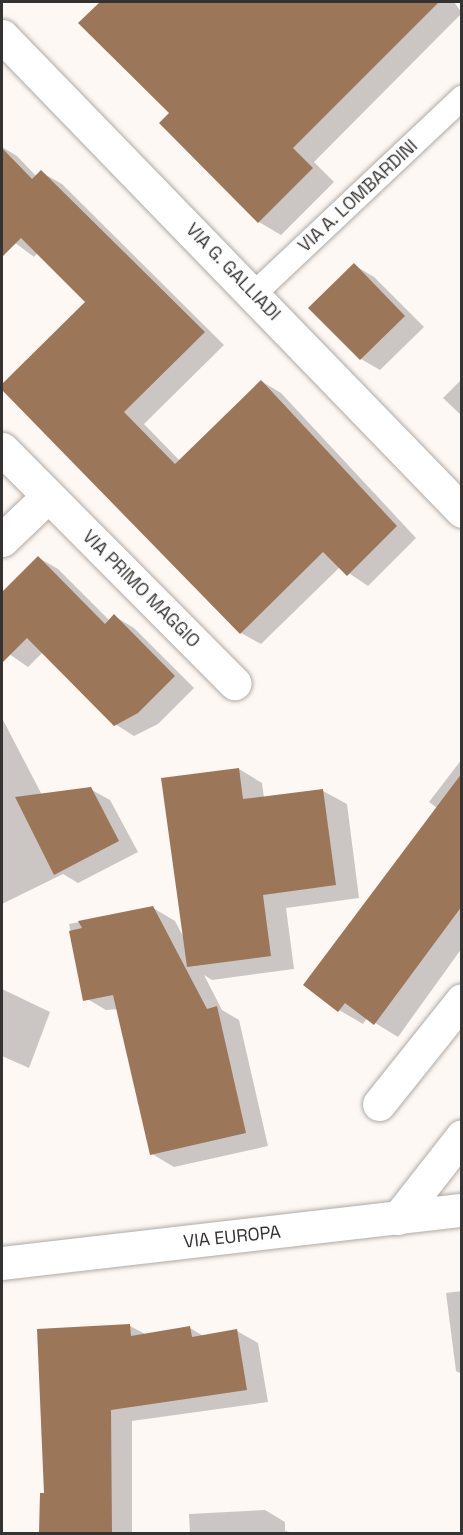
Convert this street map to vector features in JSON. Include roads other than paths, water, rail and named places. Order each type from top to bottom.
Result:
[{"type":"street","name":"VIA G. GALLIADI","points":[[2,36],[462,511]]},
{"type":"street","name":"VIA PRIMO MAGGIO","points":[[2,449],[234,683]]},
{"type":"street","points":[[2,540],[48,496]]},
{"type":"street","points":[[379,1104],[462,1000]]},
{"type":"street","points":[[398,1218],[462,1136]]},
{"type":"street","name":"VIA EUROPA","points":[[2,1263],[462,1210]]},
{"type":"lane","name":"VIA A. LOMBARDINI","points":[[254,294],[462,98]]}]
